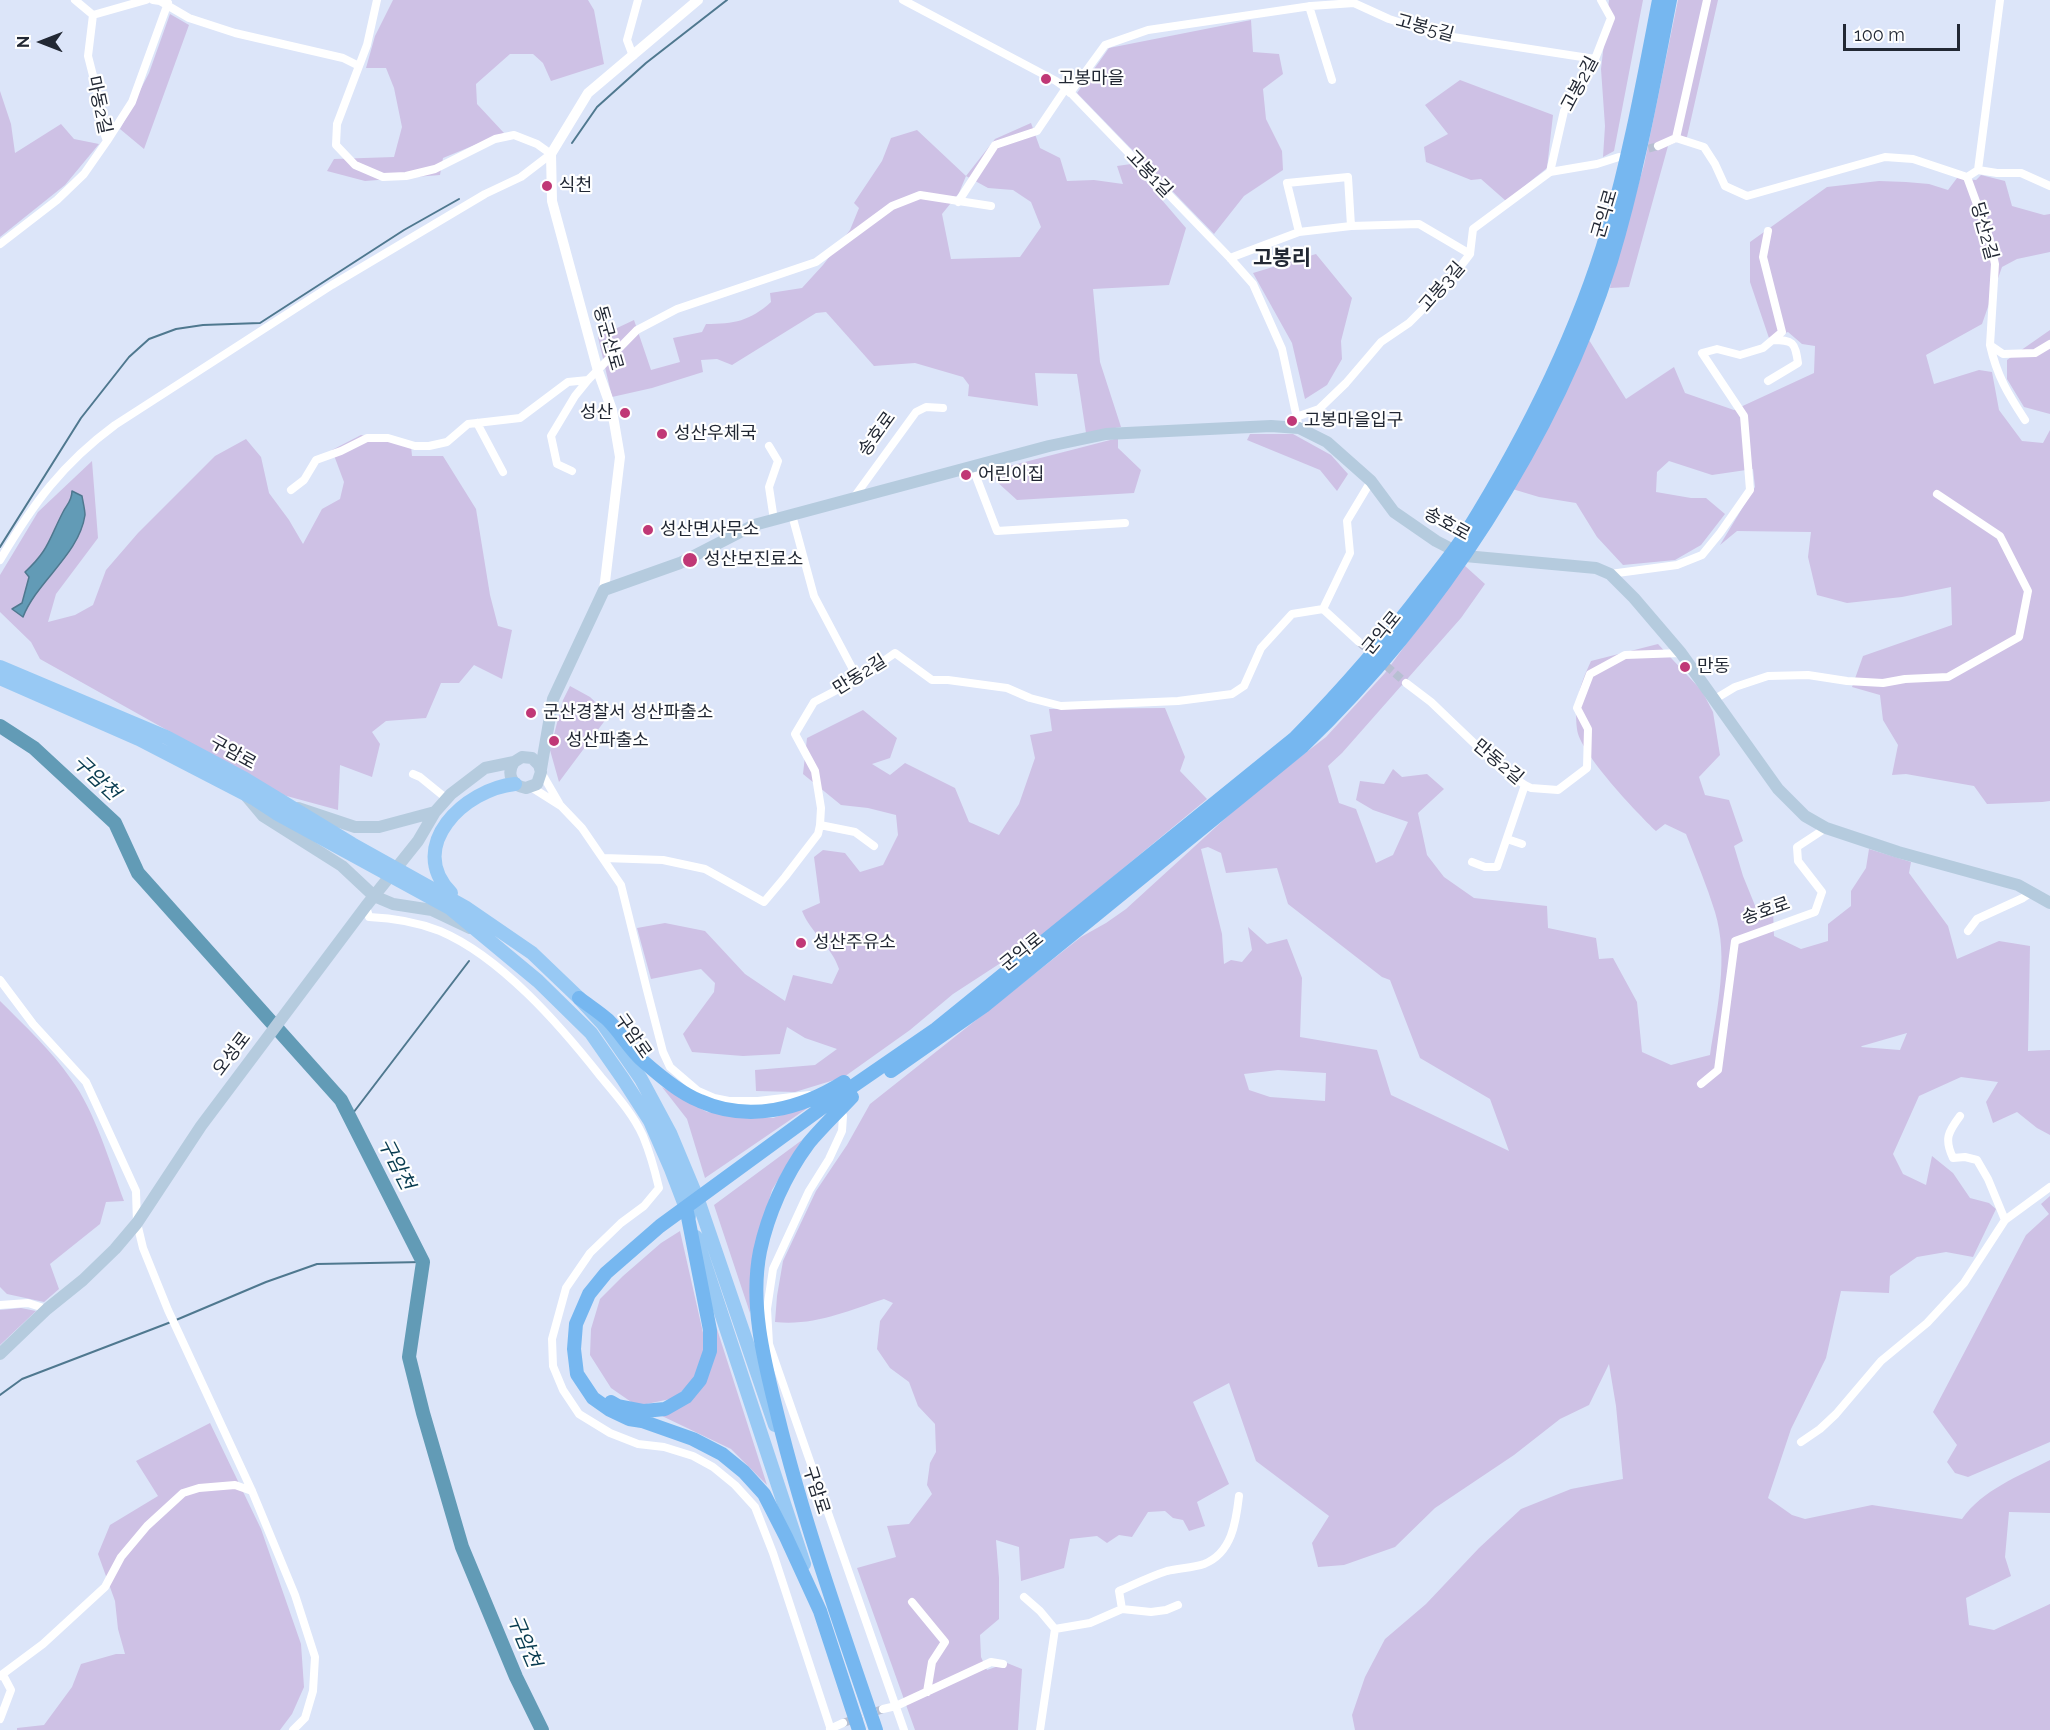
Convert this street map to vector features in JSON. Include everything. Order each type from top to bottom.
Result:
[{"type":"highway","name":"군익로","points":[[1470,536],[1560,363],[1584,300],[1608,231],[1631,142],[1659,0]]},
{"type":"highway","name":"군익로","points":[[852,1097],[984,1005],[1303,746],[1368,679],[1405,635],[1470,536],[1507,488],[1562,383],[1590,320],[1630,193],[1670,0]]},
{"type":"highway","name":"군익로","points":[[955,1012],[1294,738],[1325,707],[1450,565]]},
{"type":"highway","points":[[579,998],[608,1020],[642,1061],[685,1093],[723,1109],[758,1113],[799,1104],[833,1089],[955,1012]]},
{"type":"highway","points":[[820,1611],[764,1494],[744,1472],[722,1454],[693,1439],[642,1421],[629,1419],[593,1398],[577,1374],[574,1349],[576,1324],[589,1294],[606,1273],[827,1104],[936,1029],[955,1012]]},
{"type":"highway","points":[[708,1196],[852,1097]]},
{"type":"highway","points":[[794,1481],[760,1336],[756,1287],[760,1253],[770,1215],[786,1181],[808,1145],[852,1097]]},
{"type":"highway","points":[[662,1230],[616,1272],[599,1293],[587,1318],[583,1341],[588,1379],[602,1396],[618,1406],[644,1412],[665,1409],[686,1397],[700,1380],[710,1351],[710,1330],[705,1297],[687,1212]]},
{"type":"highway","name":"구암로","points":[[794,1481],[876,1730]]},
{"type":"highway","name":"구암로","points":[[820,1611],[859,1730]]},
{"type":"main road","name":"송호로","points":[[604,590],[680,563],[754,525],[972,466],[1106,434],[1298,423],[1327,442],[1371,481],[1394,512],[1436,541],[1465,556],[1596,568],[1610,574]]},
{"type":"main road","points":[[1610,574],[1634,598],[1681,653],[1778,789],[1805,816],[1826,828],[1899,852],[2018,885],[2050,903]]},
{"type":"main road","name":"동군산로","points":[[541,770],[553,699],[604,590]]},
{"type":"main road","name":"구암로","points":[[0,667],[166,737],[290,806],[350,849]]},
{"type":"main road","name":"구암로","points":[[0,678],[139,740],[426,890],[465,907],[532,953],[579,998],[603,1024],[641,1079],[670,1133],[698,1200],[794,1481]]},
{"type":"main road","points":[[501,786],[485,768],[527,757],[547,737]]},
{"type":"main road","points":[[418,841],[445,811],[457,804],[501,786],[515,784],[526,788],[531,787],[540,778],[541,770],[536,761],[527,757]]},
{"type":"main road","points":[[514,762],[510,771],[515,784]]},
{"type":"main road","name":"오성로","points":[[0,1354],[115,1249],[136,1223],[201,1126],[370,901],[418,841],[435,812],[465,782],[485,768]]},
{"type":"main road","points":[[245,794],[263,816],[342,866],[370,901],[432,910],[485,935]]},
{"type":"main road","points":[[465,907],[441,882],[435,872],[436,850],[439,836],[449,819],[463,805],[482,794]]},
{"type":"main road","points":[[290,806],[355,827],[379,827],[435,812]]},
{"type":"main road","name":"구암로","points":[[426,890],[485,935],[538,981],[591,1033],[650,1121],[687,1212],[724,1317],[820,1611]]},
{"type":"street","points":[[75,0],[93,15],[146,0]]},
{"type":"street","points":[[153,0],[168,3],[189,18],[235,33],[343,58],[359,66]]},
{"type":"street","points":[[377,0],[367,45],[337,124],[336,145],[355,165],[383,177],[406,176],[435,169],[495,139],[514,135],[537,144],[551,154]]},
{"type":"street","points":[[633,56],[627,40],[638,0]]},
{"type":"street","points":[[0,560],[23,521],[63,469],[86,447],[115,425],[332,285],[485,194],[521,177],[551,154],[588,93],[698,0]]},
{"type":"street","name":"고봉1길","points":[[903,0],[1056,81],[1230,258],[1253,284],[1282,349],[1298,423]]},
{"type":"street","name":"고봉2길","points":[[1550,172],[1564,111],[1595,59],[1611,18],[1601,0]]},
{"type":"street","points":[[1676,138],[1707,0]]},
{"type":"street","points":[[2000,0],[1978,170],[1997,174],[2021,173],[2050,186]]},
{"type":"street","name":"고봉5길","points":[[958,202],[995,145],[1037,131],[1105,45],[1148,30],[1309,6],[1352,2],[1389,19],[1440,35],[1595,59]]},
{"type":"street","points":[[107,141],[132,102],[168,3]]},
{"type":"street","points":[[1309,6],[1332,80]]},
{"type":"street","name":"마동2길","points":[[0,244],[57,200],[84,174],[107,141],[88,56],[93,15]]},
{"type":"street","points":[[1658,146],[1676,138],[1704,147],[1725,186],[1747,196],[1885,157],[1913,159],[1967,177]]},
{"type":"street","name":"동군산로","points":[[551,154],[552,201],[598,371],[612,410],[620,457],[604,590]]},
{"type":"street","name":"고봉3길","points":[[1298,423],[1319,409],[1346,383],[1381,342],[1409,323],[1444,288],[1470,254],[1473,229],[1550,172],[1597,164],[1619,157]]},
{"type":"street","name":"당산2길","points":[[1978,170],[1967,177],[1989,237],[1995,264],[1990,345],[2002,385],[2025,420]]},
{"type":"street","points":[[1299,232],[1287,183],[1348,177],[1351,226]]},
{"type":"street","points":[[572,471],[557,464],[551,436],[575,396],[637,330],[677,309],[707,297],[816,262],[892,206],[920,195],[991,206]]},
{"type":"street","points":[[1230,258],[1299,232],[1351,226],[1419,224],[1470,254]]},
{"type":"street","points":[[1610,574],[1677,565],[1702,555],[1750,490],[1744,416],[1702,352],[1717,349],[1740,356],[1763,348],[1782,332],[1763,257],[1768,231]]},
{"type":"street","points":[[1768,381],[1798,363],[1794,345],[1788,340],[1773,340]]},
{"type":"street","points":[[1990,345],[2003,354],[2035,353],[2050,344]]},
{"type":"street","points":[[291,490],[304,480],[316,460],[367,438],[388,438],[415,446],[447,442],[468,424],[520,418],[568,382],[588,380]]},
{"type":"street","name":"송호로","points":[[851,500],[916,412],[927,407],[943,408]]},
{"type":"street","points":[[477,423],[503,472]]},
{"type":"street","points":[[769,446],[778,461],[769,487],[774,520]]},
{"type":"street","points":[[972,466],[997,531],[1125,523]]},
{"type":"street","points":[[1359,642],[1323,609],[1350,553],[1347,521],[1371,481]]},
{"type":"street","points":[[1715,699],[1735,687],[1768,676],[1808,675],[1847,681],[1883,683],[1905,679],[1948,677],[2019,637],[2028,591],[2000,536],[1937,494]]},
{"type":"street","points":[[792,515],[814,596],[858,679]]},
{"type":"street","name":"만동2길","points":[[820,825],[821,808],[814,771],[795,734],[814,702],[858,679],[895,653],[932,680],[1007,688],[1030,698],[1061,706],[1178,701],[1232,694],[1244,686],[1261,648],[1292,614],[1323,609]]},
{"type":"street","name":"만동2길","points":[[1406,683],[1431,702],[1501,769],[1531,788],[1558,790],[1587,768],[1588,729],[1577,708],[1590,674],[1625,655],[1681,653]]},
{"type":"street","points":[[541,770],[561,806]]},
{"type":"street","points":[[413,774],[447,799]]},
{"type":"street","points":[[1472,862],[1485,867],[1497,867],[1525,785]]},
{"type":"street","points":[[531,787],[561,806],[582,828],[621,885],[657,1028],[670,1067],[698,1091],[729,1101],[767,1100],[814,1094],[826,1088]]},
{"type":"street","points":[[604,858],[663,860],[705,869],[764,902],[818,834],[820,825],[855,832],[874,846]]},
{"type":"street","name":"송호로","points":[[1701,1084],[1718,1070],[1735,941],[1815,912],[1822,892],[1798,861],[1797,847],[1826,828]]},
{"type":"street","points":[[1507,839],[1522,844]]},
{"type":"street","points":[[1968,931],[1977,919],[2024,898],[2032,892]]},
{"type":"street","points":[[370,901],[369,917],[392,918],[439,931],[475,950],[523,990],[582,1053],[626,1108],[642,1136],[659,1188],[644,1206],[621,1223],[590,1253],[566,1288],[552,1339],[553,1366],[563,1390],[579,1414],[610,1433],[638,1444],[664,1448],[703,1461],[735,1485],[755,1507],[773,1553],[831,1729],[843,1724]]},
{"type":"street","points":[[0,980],[33,1024],[86,1082],[136,1191],[136,1223],[143,1248],[168,1310],[252,1491],[295,1595],[315,1657],[313,1691],[305,1718],[293,1730]]},
{"type":"street","points":[[843,1116],[842,1131],[829,1159],[809,1191],[773,1269],[767,1309],[769,1344],[904,1730]]},
{"type":"street","points":[[1960,1116],[1950,1129],[1948,1147],[1953,1158],[1965,1157],[1977,1160],[1988,1179],[2005,1220]]},
{"type":"street","points":[[1801,1442],[1836,1414],[1881,1362],[1927,1323],[1964,1283],[2005,1220],[2050,1187]]},
{"type":"street","points":[[0,1305],[28,1303],[47,1309]]},
{"type":"street","points":[[0,1719],[11,1690],[1,1676],[43,1644],[105,1587],[121,1557],[147,1526],[183,1493],[199,1488],[235,1485],[252,1491]]},
{"type":"street","points":[[1122,1609],[1119,1590],[1167,1571],[1204,1564],[1218,1556],[1228,1544],[1236,1521],[1239,1496]]},
{"type":"street","points":[[1024,1597],[1055,1629],[1040,1730]]},
{"type":"street","points":[[912,1602],[945,1642],[932,1662],[927,1692]]},
{"type":"street","points":[[1055,1629],[1090,1623],[1122,1609],[1151,1612],[1166,1610],[1178,1605]]},
{"type":"street","points":[[883,1709],[896,1706],[991,1662],[1003,1664]]},
{"type":"shaded area","points":[[393,0],[588,0],[594,10],[604,64],[551,81],[543,63],[533,54],[510,54],[476,84],[477,104],[504,133],[443,158],[440,175],[365,181],[327,171],[334,159],[394,157],[402,127],[394,88],[386,68],[366,68],[375,36]]},
{"type":"shaded area","points":[[1609,0],[1643,0],[1614,151],[1603,157],[1605,126],[1601,69]]},
{"type":"shaded area","points":[[1678,0],[1718,0],[1687,137],[1668,146],[1629,287],[1610,288],[1644,165]]},
{"type":"shaded area","points":[[170,14],[189,25],[144,149],[120,129],[149,73]]},
{"type":"shaded area","points":[[1251,20],[1253,52],[1279,54],[1283,74],[1263,89],[1266,119],[1282,151],[1283,170],[1244,196],[1214,234],[1077,93],[1109,48]]},
{"type":"shaded area","points":[[1460,80],[1553,115],[1547,168],[1506,201],[1481,179],[1471,180],[1426,162],[1424,147],[1448,134],[1425,105]]},
{"type":"shaded area","points":[[0,91],[11,124],[15,153],[61,124],[74,139],[99,144],[65,185],[0,237]]},
{"type":"shaded area","points":[[1031,123],[1040,148],[1060,158],[1067,181],[1094,180],[1123,184],[1117,166],[1131,164],[1186,228],[1169,285],[1093,289],[1100,362],[1121,427],[1086,433],[1077,374],[1035,373],[1038,406],[968,396],[969,385],[963,377],[915,363],[874,366],[826,312],[816,313],[732,365],[717,359],[701,360],[703,372],[652,388],[612,397],[598,337],[634,320],[651,370],[680,362],[673,338],[702,332],[706,324],[733,322],[749,317],[771,302],[770,293],[802,288],[850,230],[859,208],[854,203],[882,161],[891,138],[917,130],[966,176],[995,139]],"holes":[[[966,176],[988,188],[1013,190],[1031,202],[1041,227],[1020,257],[951,259],[942,214],[959,193]]]},
{"type":"shaded area","points":[[1981,175],[2005,181],[2012,206],[2044,215],[2050,214],[2050,252],[2017,259],[2002,267],[1982,324],[1926,355],[1934,384],[1979,370],[1992,372],[1999,410],[2022,441],[2043,443],[2050,430],[2050,801],[2042,802],[1987,804],[1974,786],[1906,774],[1892,775],[1898,745],[1883,720],[1880,695],[1852,687],[1863,656],[1952,625],[1951,587],[1902,597],[1847,603],[1817,595],[1808,557],[1811,532],[1737,531],[1720,545],[1755,487],[1753,469],[1712,475],[1669,461],[1657,472],[1656,492],[1706,498],[1725,514],[1701,545],[1675,560],[1623,565],[1597,537],[1576,503],[1539,497],[1509,488],[1589,340],[1626,399],[1674,367],[1685,393],[1734,410],[1814,373],[1815,346],[1802,344],[1788,332],[1769,338],[1750,282],[1750,242],[1827,187],[1879,181],[1929,184],[1948,190],[1957,178],[1976,180]]},
{"type":"shaded area","points":[[1316,254],[1352,298],[1341,341],[1342,359],[1327,385],[1305,399],[1292,343],[1253,273]]},
{"type":"shaded area","points":[[2050,330],[2050,414],[2024,407],[2007,379],[2007,360]]},
{"type":"shaded area","points":[[1250,434],[1293,434],[1331,455],[1348,474],[1337,491],[1320,470],[1247,440]]},
{"type":"shaded area","points":[[361,435],[411,446],[412,456],[443,456],[476,509],[490,595],[498,626],[512,630],[502,679],[474,665],[459,683],[441,683],[426,718],[386,721],[372,732],[380,744],[372,777],[340,765],[338,810],[283,795],[40,659],[31,642],[0,612],[0,575],[38,512],[92,461],[98,538],[56,594],[48,622],[75,615],[93,605],[106,570],[138,533],[215,456],[246,439],[261,457],[269,493],[303,544],[322,509],[340,499],[344,482],[332,450]]},
{"type":"shaded area","points":[[1118,438],[1118,448],[1141,470],[1134,493],[1017,500],[986,472]]},
{"type":"shaded area","points":[[1464,565],[1485,584],[1461,618],[1328,766],[1339,803],[1356,809],[1376,863],[1393,855],[1408,822],[1373,810],[1356,800],[1360,781],[1384,784],[1393,769],[1402,777],[1427,774],[1444,789],[1418,813],[1427,855],[1444,877],[1474,898],[1547,906],[1548,928],[1596,938],[1599,959],[1613,958],[1637,1002],[1642,1052],[1671,1065],[1710,1055],[1720,984],[1719,929],[1686,834],[1665,824],[1656,831],[1610,782],[1580,739],[1576,719],[1577,702],[1591,661],[1658,644],[1702,691],[1713,712],[1720,755],[1699,777],[1705,795],[1729,800],[1743,841],[1734,846],[1743,876],[1756,908],[1773,910],[1774,936],[1801,949],[1828,941],[1828,924],[1851,906],[1851,891],[1866,868],[1869,849],[1911,862],[1909,873],[1948,926],[1957,959],[1999,941],[2030,946],[2028,1051],[2050,1050],[2050,1135],[2017,1112],[1993,1123],[1986,1102],[1998,1082],[1961,1077],[1919,1096],[1893,1154],[1903,1174],[1926,1185],[1932,1156],[1953,1173],[1970,1198],[1989,1203],[1996,1209],[1973,1257],[1946,1252],[1917,1257],[1890,1276],[1889,1293],[1841,1291],[1826,1358],[1791,1429],[1768,1498],[1792,1515],[1805,1519],[1872,1505],[1962,1519],[1990,1492],[2050,1460],[2050,1513],[2009,1512],[2005,1557],[2011,1576],[1966,1598],[1969,1625],[1994,1630],[2050,1604],[2050,1730],[1355,1730],[1352,1715],[1365,1677],[1385,1639],[1426,1604],[1479,1548],[1521,1509],[1571,1489],[1623,1479],[1616,1406],[1609,1364],[1589,1405],[1560,1419],[1514,1455],[1435,1508],[1395,1547],[1344,1565],[1318,1567],[1312,1543],[1329,1516],[1256,1461],[1229,1383],[1193,1402],[1229,1484],[1197,1502],[1205,1526],[1189,1531],[1183,1520],[1173,1518],[1165,1511],[1148,1512],[1132,1537],[1119,1535],[1107,1543],[1097,1536],[1070,1539],[1064,1568],[1021,1581],[1019,1547],[996,1540],[999,1619],[980,1635],[981,1657],[987,1670],[1007,1663],[1022,1669],[1018,1730],[915,1730],[857,1568],[896,1557],[887,1526],[909,1524],[932,1494],[927,1485],[930,1463],[936,1452],[935,1424],[918,1406],[909,1382],[890,1368],[877,1349],[880,1321],[893,1303],[884,1299],[817,1320],[775,1322],[783,1261],[816,1191],[847,1145],[870,1104],[1081,937],[1126,909],[1251,795],[1326,737],[1385,673]],"holes":[[[1208,847],[1221,853],[1226,873],[1277,868],[1288,904],[1382,977],[1390,980],[1420,1058],[1490,1099],[1509,1151],[1391,1095],[1377,1050],[1300,1037],[1302,978],[1287,939],[1267,944],[1248,927],[1252,950],[1242,962],[1231,960],[1224,964],[1222,934],[1201,849]],[[1907,1033],[1900,1050],[1862,1046]],[[1278,1070],[1326,1073],[1325,1101],[1270,1097],[1249,1090],[1244,1074]]]},
{"type":"shaded area","points":[[570,686],[590,697],[609,715],[559,782],[550,750],[563,700]]},
{"type":"shaded area","points":[[1165,708],[1185,757],[1180,771],[1207,799],[1039,938],[953,994],[910,1030],[844,1077],[795,1092],[756,1091],[755,1070],[815,1065],[837,1049],[805,1038],[787,1027],[780,1054],[743,1056],[692,1052],[683,1034],[714,992],[715,983],[701,969],[651,979],[637,928],[665,923],[705,931],[745,974],[785,1001],[793,975],[832,984],[839,969],[832,954],[802,911],[820,903],[814,857],[823,850],[845,853],[860,872],[883,865],[898,835],[896,815],[868,808],[841,805],[803,774],[807,738],[863,710],[897,738],[890,758],[872,764],[890,775],[905,763],[955,788],[969,822],[999,835],[1019,804],[1035,758],[1030,735],[1052,731],[1049,709]]},
{"type":"shaded area","points":[[0,1001],[46,1048],[80,1092],[101,1138],[124,1201],[106,1202],[100,1224],[50,1264],[59,1289],[44,1302],[7,1294],[0,1287]]},
{"type":"shaded area","points":[[662,1087],[707,1112],[773,1118],[812,1105],[705,1178],[687,1119]]},
{"type":"shaded area","points":[[802,1140],[772,1190],[753,1255],[750,1313],[714,1205]]},
{"type":"shaded area","points":[[2050,1196],[2050,1442],[1968,1477],[1955,1473],[1947,1462],[1957,1445],[1933,1412],[2026,1235],[2049,1214],[2041,1204]]},
{"type":"shaded area","points":[[680,1231],[706,1346],[694,1379],[675,1398],[637,1406],[611,1388],[590,1355],[591,1329],[600,1299],[661,1243]]},
{"type":"shaded area","points":[[21,1308],[36,1311],[0,1345],[0,1310]]},
{"type":"shaded area","points":[[717,1329],[767,1485],[731,1449],[662,1416],[691,1399],[710,1370]]},
{"type":"shaded area","points":[[210,1423],[261,1529],[301,1644],[304,1687],[292,1714],[280,1730],[17,1730],[17,1728],[44,1725],[72,1687],[81,1664],[116,1654],[125,1654],[118,1629],[115,1601],[98,1554],[110,1525],[158,1496],[136,1461]]},
{"type":"water","points":[[72,491],[82,496],[85,515],[81,529],[75,543],[29,604],[23,617],[12,609],[22,603],[29,577],[25,572],[48,544],[70,500]]},
{"type":"waterway","points":[[572,143],[597,107],[646,63],[727,0]]},
{"type":"waterway","points":[[0,547],[81,418],[129,357],[149,339],[176,329],[203,325],[260,323],[404,230],[459,199]]},
{"type":"waterway","name":"구암천","points":[[0,726],[34,748],[115,823],[138,873],[341,1100],[423,1262],[409,1357],[423,1413],[462,1547],[516,1677],[542,1730]]},
{"type":"waterway","points":[[350,1117],[469,961]]},
{"type":"waterway","points":[[176,1320],[266,1282],[317,1264],[423,1262]]},
{"type":"waterway","points":[[0,1395],[22,1379],[171,1322]]},
{"type":"tunnel","points":[[1637,152],[1658,146]]},
{"type":"tunnel","points":[[1359,642],[1406,683]]},
{"type":"tunnel","points":[[843,1723],[883,1709]]},
{"type":"place","name":"고봉마을","points":[[1046,79]]},
{"type":"place","name":"식천","points":[[547,186]]},
{"type":"place","name":"성산","points":[[625,413]]},
{"type":"place","name":"고봉마을입구","points":[[1292,421]]},
{"type":"place","name":"성산우체국","points":[[662,434]]},
{"type":"place","name":"어린이집","points":[[966,475]]},
{"type":"place","name":"성산면사무소","points":[[648,530]]},
{"type":"place","name":"성산보진료소","points":[[690,560]]},
{"type":"place","name":"만동","points":[[1685,667]]},
{"type":"place","name":"군산경찰서 성산파출소","points":[[531,713]]},
{"type":"place","name":"성산파출소","points":[[554,741]]},
{"type":"place","name":"성산주유소","points":[[801,943]]},
{"type":"district","name":"고봉리","points":[[1282,259]]}]
